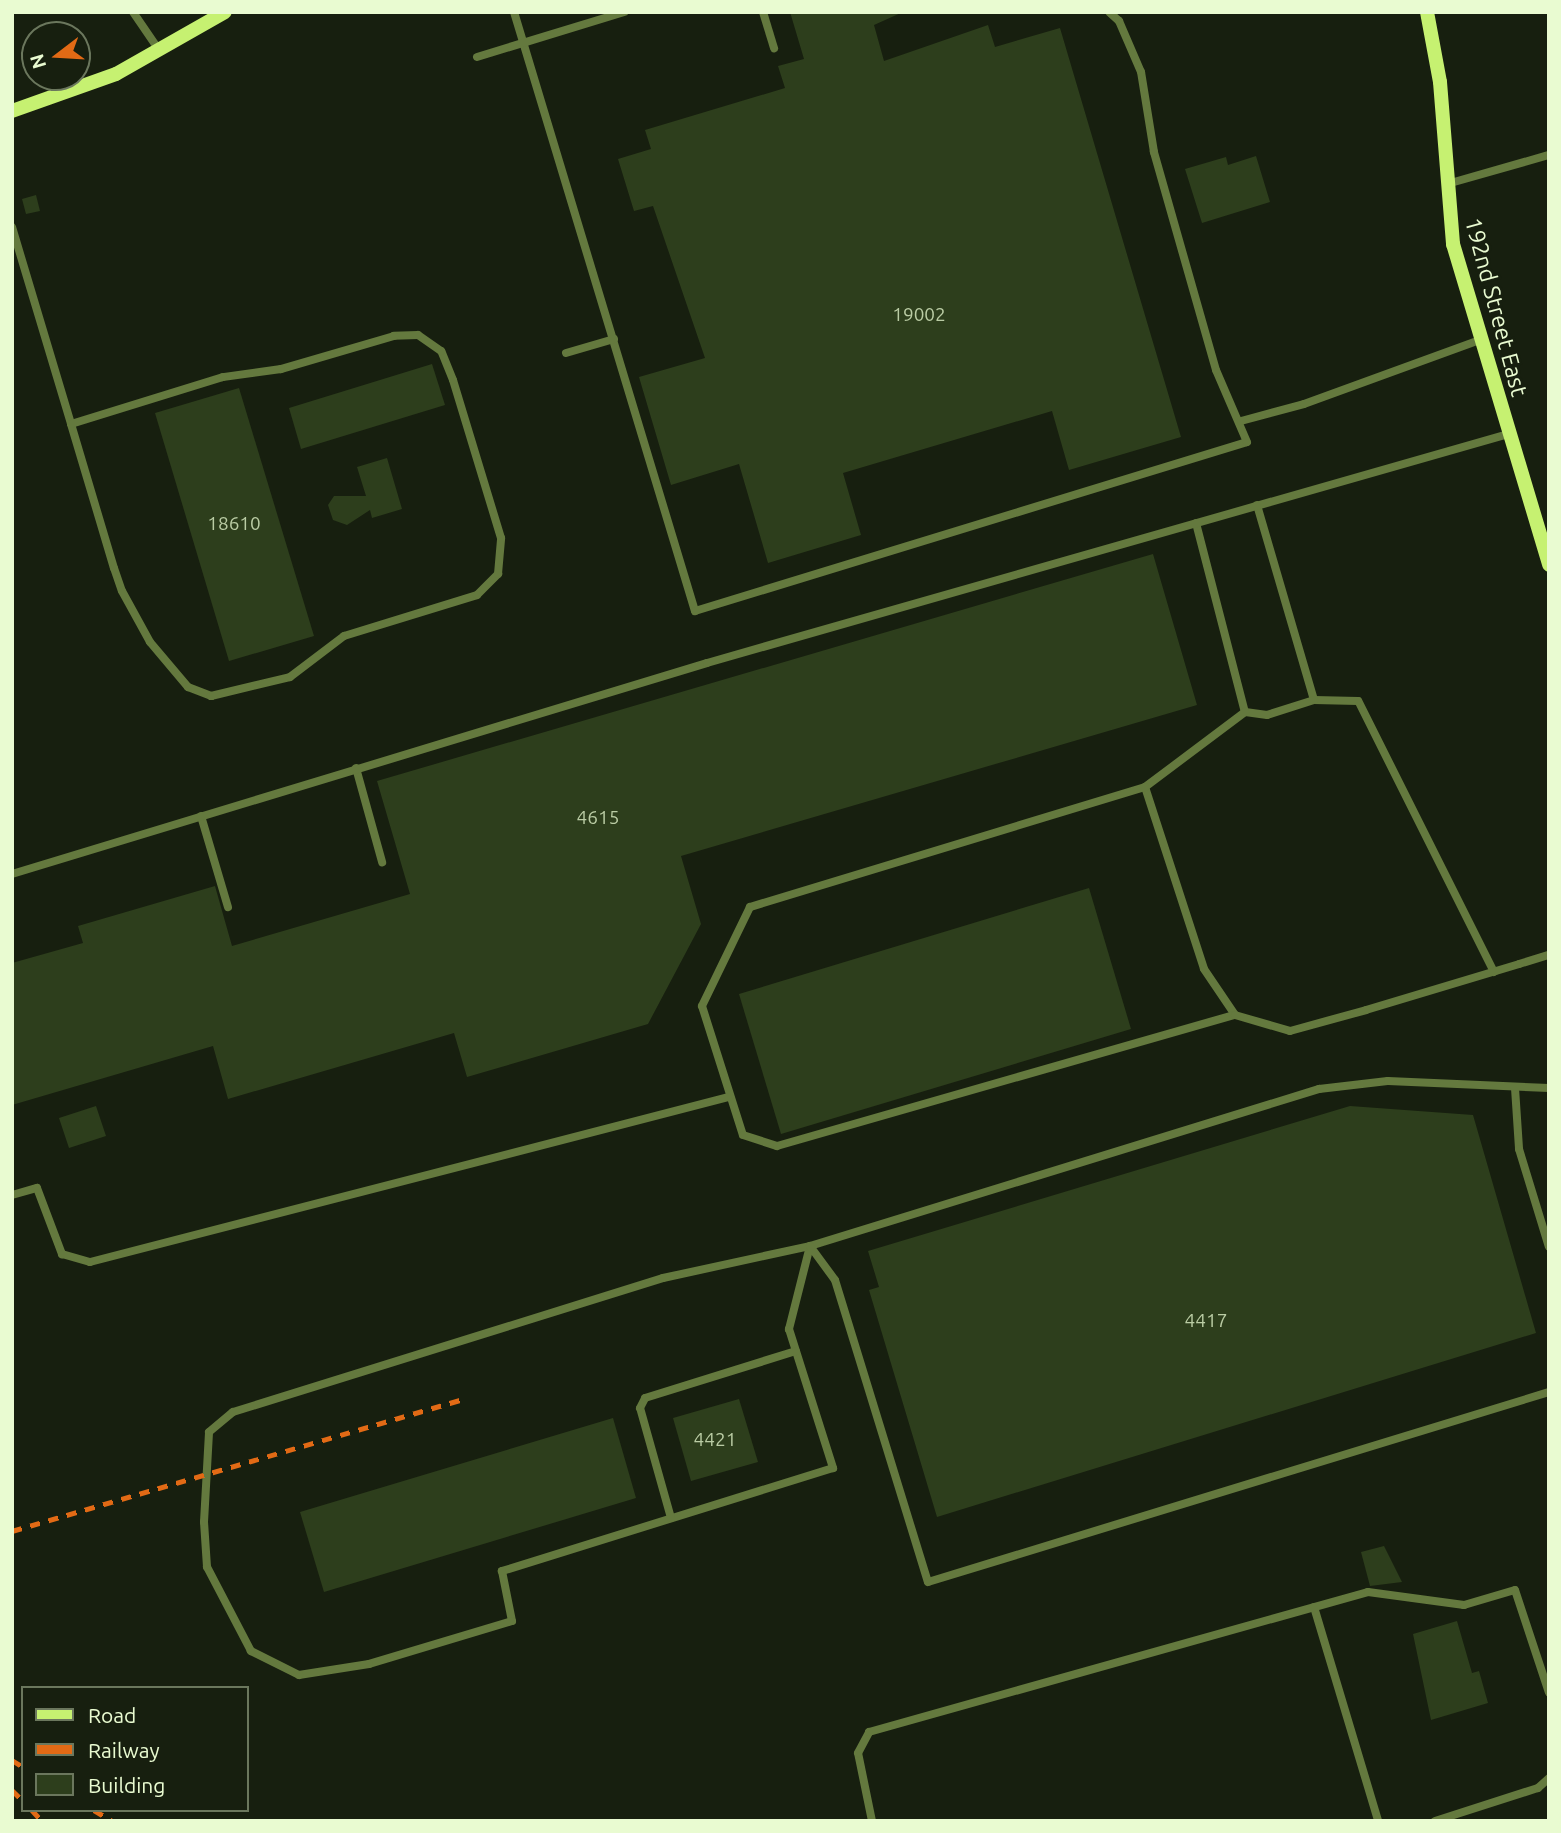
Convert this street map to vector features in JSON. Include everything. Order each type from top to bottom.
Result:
[{"type":"street","points":[[12,111],[117,74],[225,12]]},
{"type":"street","name":"192nd Street East","points":[[1427,12],[1440,82],[1445,185],[1453,244],[1549,565]]},
{"type":"lane","points":[[133,12],[159,50]]},
{"type":"lane","points":[[514,12],[695,611],[1177,468],[1247,442],[1241,421],[1216,370],[1154,152],[1141,72],[1119,21],[1109,12]]},
{"type":"lane","points":[[477,57],[624,12]]},
{"type":"lane","points":[[763,12],[774,48]]},
{"type":"lane","points":[[1445,185],[1549,155]]},
{"type":"lane","points":[[12,227],[71,424],[128,605],[164,659],[199,693],[222,695],[290,677],[344,636],[477,595],[498,574],[501,538],[453,380],[441,351],[418,335],[394,336],[281,369],[223,377],[71,424]]},
{"type":"lane","points":[[566,353],[614,339]]},
{"type":"lane","points":[[1241,421],[1304,404],[1480,340]]},
{"type":"lane","points":[[12,874],[356,768],[1508,433]]},
{"type":"lane","points":[[1257,505],[1314,700]]},
{"type":"lane","points":[[1196,523],[1245,712]]},
{"type":"lane","points":[[1494,972],[1358,701],[1314,700],[1267,715],[1245,712],[1145,787],[750,907],[702,1006],[743,1135],[789,1144],[1235,1015],[1290,1031],[1494,972],[1549,955]]},
{"type":"lane","points":[[356,768],[382,862]]},
{"type":"lane","points":[[1145,787],[1204,970],[1235,1015]]},
{"type":"lane","points":[[201,816],[228,907]]},
{"type":"lane","points":[[810,1246],[789,1329],[833,1468],[502,1571],[512,1621],[369,1664],[299,1675],[251,1651],[207,1567],[206,1445],[215,1423],[233,1412],[663,1278],[810,1246],[1319,1088],[1388,1081],[1549,1088]]},
{"type":"lane","points":[[1515,1088],[1519,1149],[1549,1247]]},
{"type":"lane","points":[[12,1195],[37,1188],[62,1254],[90,1262],[729,1097]]},
{"type":"lane","points":[[810,1246],[835,1280],[928,1582],[1549,1392]]},
{"type":"lane","points":[[671,1518],[639,1408],[645,1398],[796,1351]]},
{"type":"lane","points":[[872,1821],[858,1752],[869,1732],[1368,1592],[1464,1605],[1516,1590],[1549,1693]]},
{"type":"lane","points":[[1314,1607],[1378,1821]]},
{"type":"lane","points":[[1435,1821],[1538,1788],[1549,1778]]},
{"type":"building","points":[[790,12],[903,12],[874,25],[884,61],[988,25],[995,47],[1060,28],[1181,437],[1069,470],[1052,411],[843,473],[861,535],[768,563],[739,464],[671,485],[639,377],[705,358],[653,206],[634,211],[618,159],[651,149],[645,130],[785,88],[778,66],[804,59]]},
{"type":"building","points":[[1256,156],[1270,202],[1202,223],[1185,169],[1226,157],[1228,165]]},
{"type":"building","points":[[36,195],[40,211],[26,214],[22,199]]},
{"type":"building","points":[[432,364],[445,405],[301,449],[289,408]]},
{"type":"building","points":[[239,388],[314,636],[229,661],[155,413]]},
{"type":"building","points":[[387,458],[402,509],[372,518],[370,510],[347,525],[333,520],[328,505],[334,496],[366,496],[357,467]]},
{"type":"building","points":[[1153,554],[1197,705],[681,856],[701,924],[648,1024],[467,1077],[454,1033],[228,1099],[213,1046],[12,1105],[12,963],[83,943],[78,926],[215,886],[232,946],[410,894],[377,781]]},
{"type":"building","points":[[1089,888],[1131,1029],[781,1134],[739,994]]},
{"type":"building","points":[[96,1106],[106,1136],[69,1148],[59,1118]]},
{"type":"building","points":[[1350,1106],[1473,1115],[1536,1333],[937,1517],[869,1290],[879,1287],[868,1251]]},
{"type":"building","points":[[739,1399],[758,1462],[691,1481],[673,1418]]},
{"type":"building","points":[[613,1418],[636,1498],[324,1592],[300,1512]]},
{"type":"building","points":[[1384,1546],[1402,1582],[1370,1586],[1361,1552]]},
{"type":"building","points":[[1457,1621],[1472,1673],[1479,1671],[1488,1703],[1431,1720],[1413,1634]]},
{"type":"railway","points":[[12,1531],[466,1398]]},
{"type":"railway","points":[[12,1760],[21,1766]]},
{"type":"railway","points":[[12,1790],[21,1799]]},
{"type":"railway","points":[[34,1812],[42,1821]]},
{"type":"railway","points":[[97,1812],[112,1821]]}]
